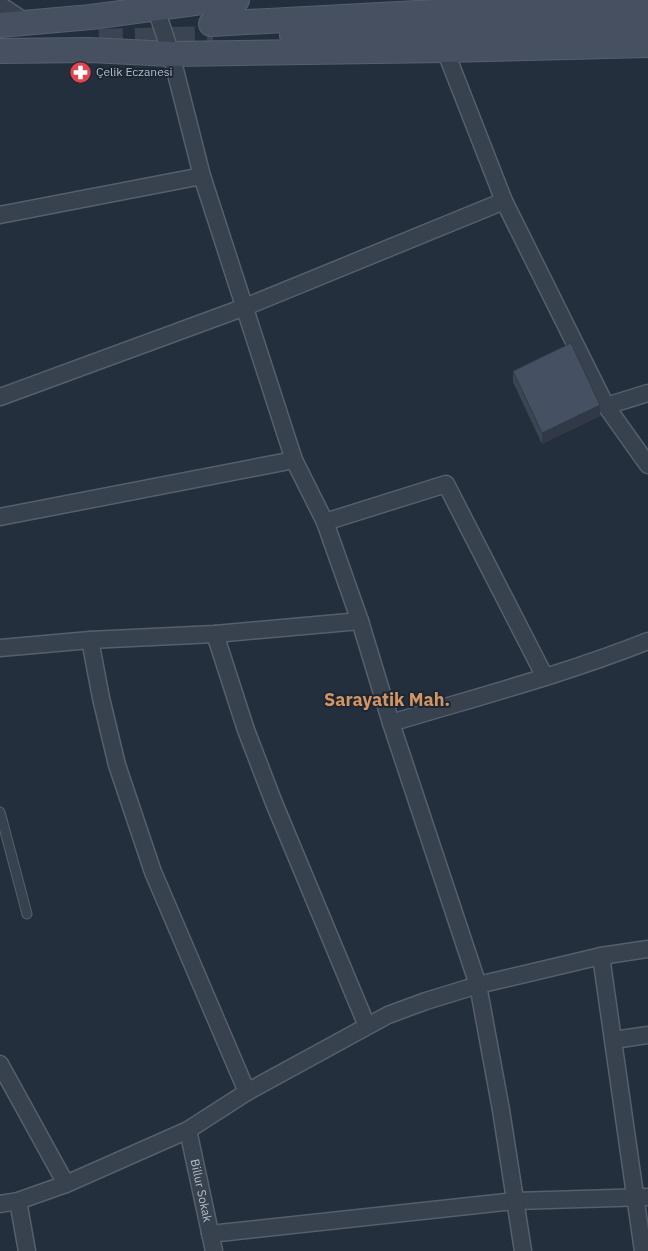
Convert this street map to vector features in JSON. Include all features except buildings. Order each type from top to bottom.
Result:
[{"type":"main road","points":[[0,25],[91,17],[155,4],[237,0]]},
{"type":"main road","points":[[648,2],[492,9],[212,31],[648,24]]},
{"type":"main road","points":[[0,51],[90,50],[171,54],[648,45]]},
{"type":"street","points":[[155,4],[171,54],[202,176],[294,460],[325,522],[360,620],[478,985],[501,1110],[523,1251]]},
{"type":"street","points":[[0,5],[27,23]]},
{"type":"street","points":[[445,50],[504,201],[606,406],[648,466]]},
{"type":"street","points":[[0,216],[202,176]]},
{"type":"street","points":[[0,397],[244,307],[504,201]]},
{"type":"street","points":[[606,406],[648,393]]},
{"type":"street","points":[[0,517],[294,460]]},
{"type":"street","points":[[325,522],[446,484],[545,676]]},
{"type":"street","points":[[0,648],[90,640],[215,634],[360,620]]},
{"type":"street","points":[[215,634],[246,730],[274,804],[367,1026]]},
{"type":"street","points":[[90,640],[117,765],[153,872],[247,1092]]},
{"type":"street","points":[[392,723],[618,653],[648,640]]},
{"type":"street","points":[[0,1204],[18,1201],[66,1184],[188,1130],[247,1092],[388,1015],[478,985],[601,956],[648,949]]},
{"type":"street","points":[[601,956],[641,1197],[643,1251]]},
{"type":"street","points":[[614,1040],[648,1035]]},
{"type":"street","points":[[0,1064],[66,1184]]},
{"type":"street","name":"Billur Sokak","points":[[188,1130],[214,1251]]},
{"type":"street","points":[[210,1234],[514,1201],[641,1197]]},
{"type":"street","points":[[18,1201],[27,1251]]},
{"type":"lane","points":[[0,812],[27,914]]},
{"type":"tunnel","points":[[99,41],[213,38]]},
{"type":"place","name":"Çelik Eczanesi","points":[[80,72]]},
{"type":"district","name":"Sarayatik Mah.","points":[[387,700]]}]
